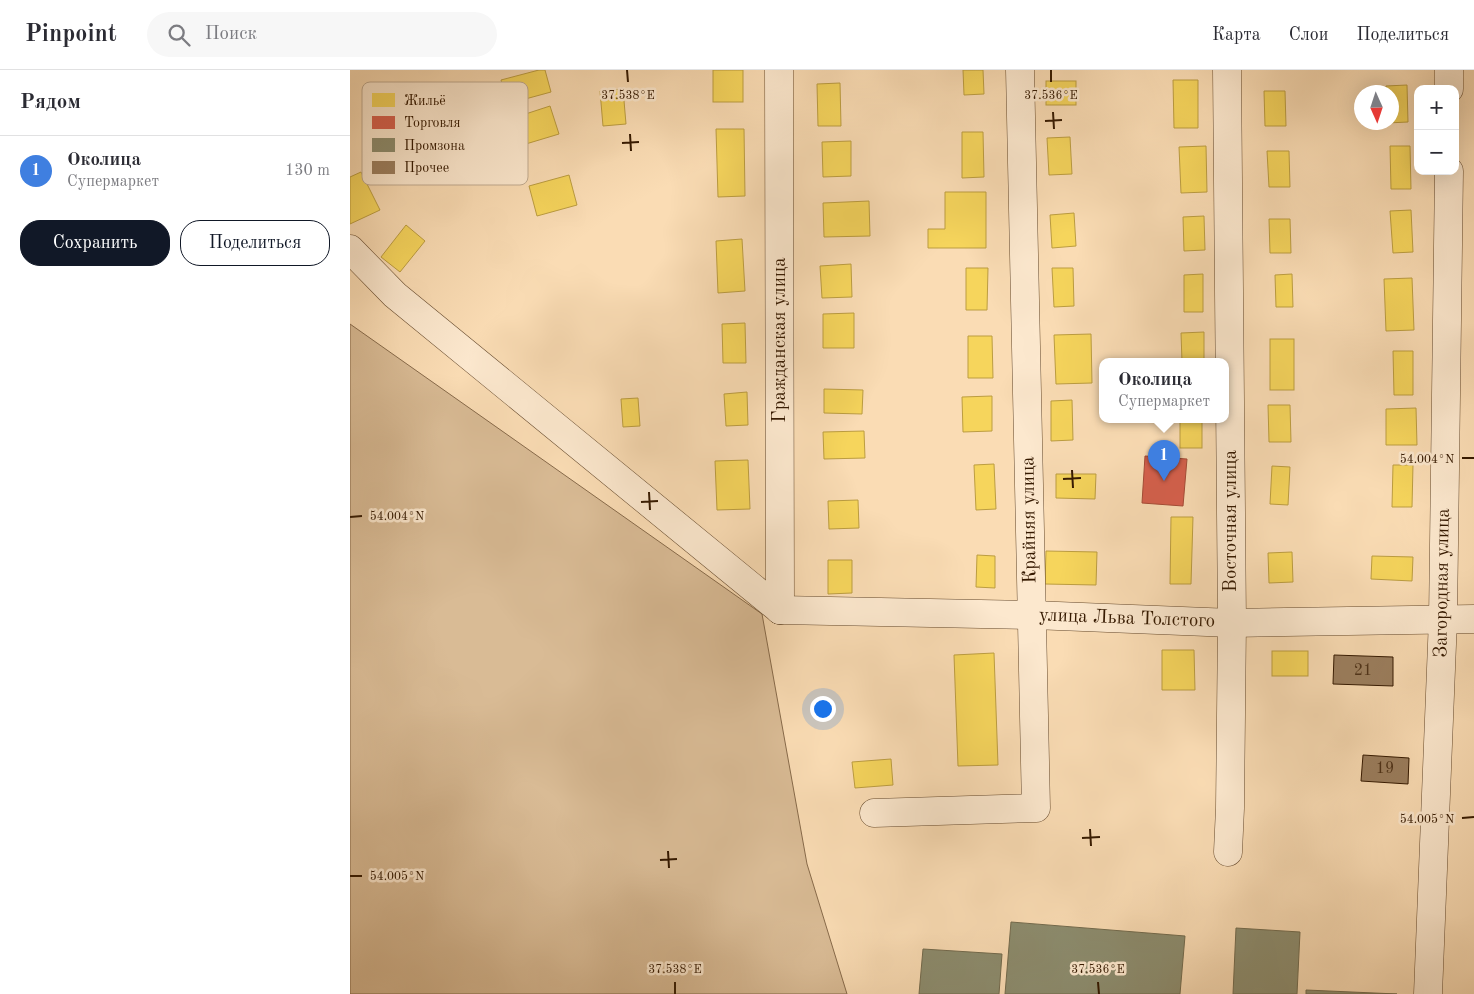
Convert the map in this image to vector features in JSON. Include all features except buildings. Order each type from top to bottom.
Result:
[{"type":"street","name":"Гражданская улица","points":[[779,70],[780,610]]},
{"type":"street","name":"Крайняя улица","points":[[874,813],[1036,808],[1020,70]]},
{"type":"street","name":"Восточная улица","points":[[1227,70],[1232,623],[1228,852]]},
{"type":"street","points":[[1449,70],[1449,85]]},
{"type":"street","name":"Загородная улица","points":[[1428,994],[1444,619],[1449,175]]},
{"type":"street","points":[[350,249],[395,295],[780,610]]},
{"type":"street","name":"улица Льва Толстого","points":[[780,610],[1033,615],[1232,623],[1474,619]]},
{"type":"shaded area","points":[[350,324],[762,614],[807,864],[847,994],[350,994]]},
{"type":"place","name":"Околица","points":[[1164,481]]}]
